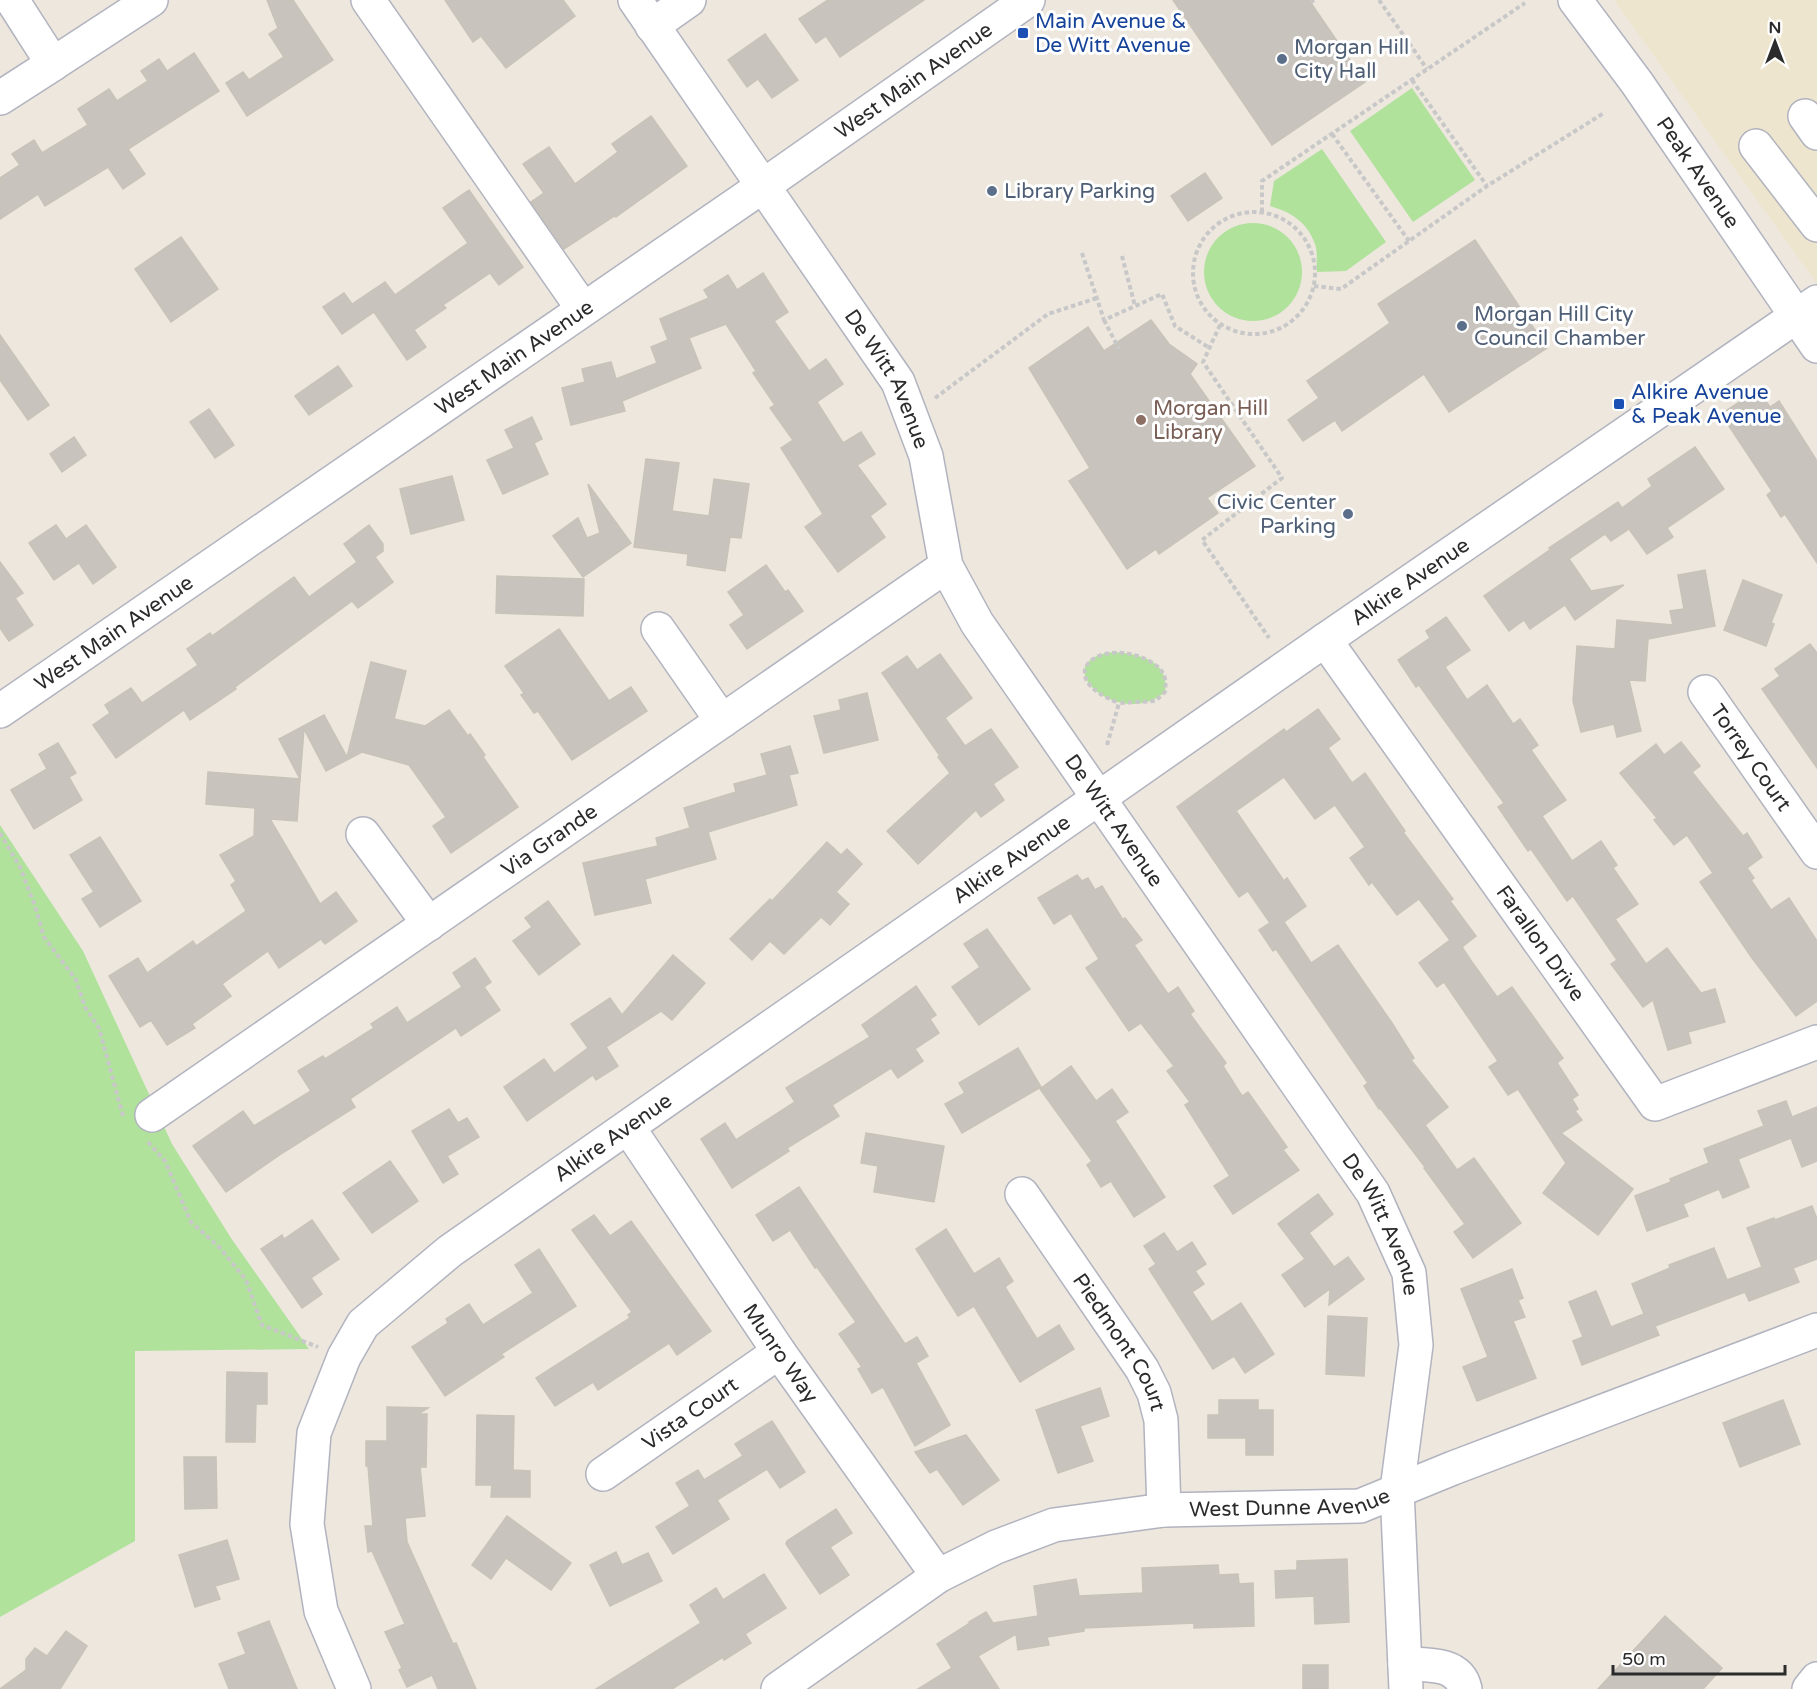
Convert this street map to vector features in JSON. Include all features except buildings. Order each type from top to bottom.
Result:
[{"type":"street","points":[[12,0],[53,64]]},
{"type":"street","points":[[0,98],[151,0]]},
{"type":"street","points":[[368,0],[584,309]]},
{"type":"street","points":[[643,13],[689,0]]},
{"type":"street","name":"West Main Avenue","points":[[0,711],[1028,0]]},
{"type":"street","name":"Peak Avenue","points":[[1575,0],[1807,309],[1817,346]]},
{"type":"street","name":"De Witt Avenue","points":[[643,13],[898,382],[926,456],[946,566],[977,623],[1373,1193],[1409,1273],[1416,1345],[1397,1490],[1406,1677]]},
{"type":"street","points":[[1756,146],[1817,225]]},
{"type":"street","name":"Alkire Avenue","points":[[354,1689],[321,1611],[307,1524],[314,1433],[344,1357],[363,1324],[450,1251],[1325,640],[1807,309]]},
{"type":"street","name":"Via Grande","points":[[152,1115],[946,566]]},
{"type":"street","points":[[658,630],[722,721]]},
{"type":"street","name":"Farallon Drive","points":[[1325,640],[1655,1104],[1817,1041]]},
{"type":"street","name":"Torrey Court","points":[[1705,692],[1817,852]]},
{"type":"street","points":[[363,834],[429,924]]},
{"type":"street","name":"Munro Way","points":[[628,1127],[779,1352],[938,1576]]},
{"type":"street","name":"Piedmont Court","points":[[1022,1194],[1142,1369],[1154,1393],[1161,1420],[1164,1510]]},
{"type":"street","name":"West Dunne Avenue","points":[[778,1689],[938,1576],[996,1547],[1054,1525],[1164,1510],[1360,1506],[1817,1330]]},
{"type":"street","name":"Vista Court","points":[[603,1474],[779,1352]]},
{"type":"street","points":[[1406,1677],[1437,1666],[1451,1670],[1464,1683],[1465,1689]]},
{"type":"street","points":[[1809,1689],[1817,1678]]},
{"type":"path","points":[[1379,0],[1427,69]]},
{"type":"path","points":[[1262,212],[1262,182],[1525,3]]},
{"type":"path","points":[[1412,80],[1487,186]]},
{"type":"path","points":[[1314,286],[1341,289],[1487,186],[1604,112]]},
{"type":"path","points":[[1332,134],[1409,241]]},
{"type":"path","points":[[1262,212],[1282,218],[1298,230],[1310,247],[1315,266],[1314,286],[1307,305],[1294,320],[1277,330],[1258,335],[1238,333],[1220,325],[1205,311],[1195,292],[1192,272],[1196,252],[1206,234],[1222,220],[1242,213],[1262,212]]},
{"type":"path","points":[[1082,253],[1104,320],[1119,349]]},
{"type":"path","points":[[1122,256],[1135,306]]},
{"type":"path","points":[[1104,320],[1162,294],[1175,326],[1208,347]]},
{"type":"path","points":[[935,398],[1048,314],[1097,298]]},
{"type":"path","points":[[1220,325],[1203,362],[1282,478],[1202,540],[1269,638]]},
{"type":"path","points":[[1103,653],[1129,653],[1161,669],[1167,679],[1165,692],[1155,701],[1119,703],[1106,698],[1088,684],[1084,676],[1085,667],[1092,659],[1103,653]]},
{"type":"path","points":[[1107,745],[1119,703]]},
{"type":"shaded area","points":[[1614,0],[1817,0],[1817,284]]},
{"type":"green space","points":[[1412,88],[1475,180],[1413,222],[1350,131]]},
{"type":"green space","points":[[1322,149],[1386,242],[1346,271],[1317,272],[1316,247],[1303,223],[1284,211],[1270,206],[1274,181]]},
{"type":"green space","points":[[1253,223],[1272,227],[1288,237],[1298,253],[1302,272],[1298,291],[1288,307],[1272,317],[1253,321],[1234,317],[1218,307],[1208,291],[1204,272],[1208,253],[1218,237],[1234,227]]},
{"type":"green space","points":[[1114,652],[1143,657],[1158,666],[1163,673],[1165,692],[1146,702],[1127,704],[1109,699],[1095,690],[1086,679],[1085,667],[1094,658]]},
{"type":"green space","points":[[0,825],[83,951],[172,1144],[231,1238],[309,1349],[135,1351],[135,1541],[0,1617]]},
{"type":"place","name":"Main Avenue & De Witt Avenue","points":[[1023,33]]},
{"type":"place","name":"Morgan Hill City Hall","points":[[1282,59]]},
{"type":"place","name":"Library Parking","points":[[992,191]]},
{"type":"place","name":"Morgan Hill City Council Chamber","points":[[1462,326]]},
{"type":"place","name":"Alkire Avenue & Peak Avenue","points":[[1619,404]]},
{"type":"place","name":"Morgan Hill Library","points":[[1141,420]]},
{"type":"place","name":"Civic Center Parking","points":[[1348,514]]}]
